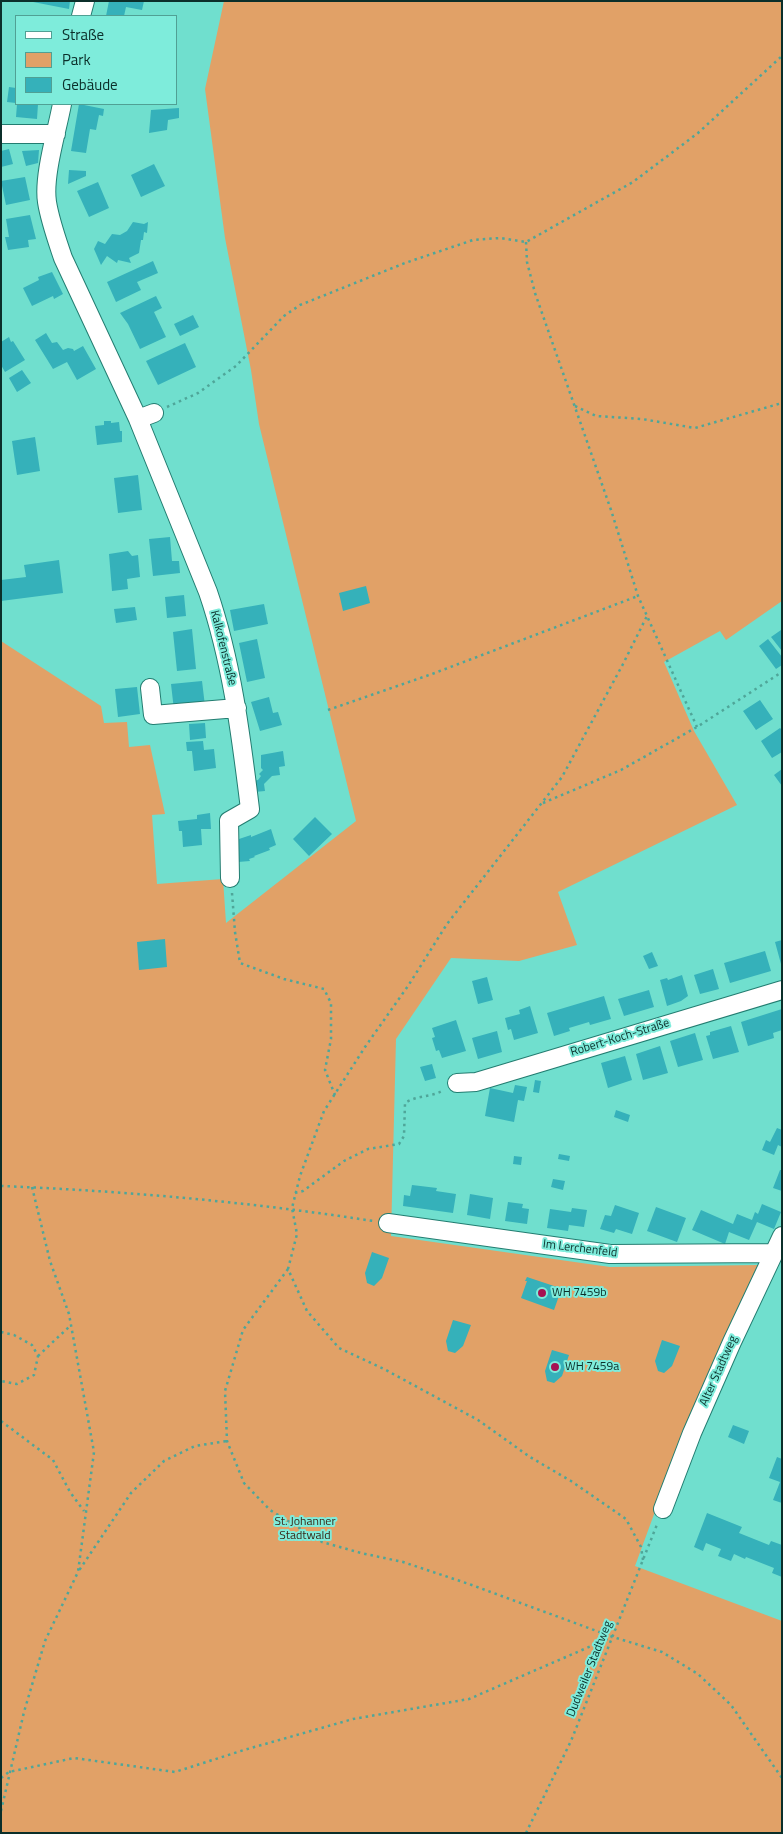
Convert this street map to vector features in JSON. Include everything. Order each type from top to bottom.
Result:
[{"type":"street","points":[[82,15],[86,1]]},
{"type":"street","name":"Kalkofenstraße","points":[[62,105],[48,173],[47,201],[55,235],[63,258],[146,416],[214,608],[237,708],[250,809],[229,821],[230,878]]},
{"type":"street","points":[[1,134],[56,134]]},
{"type":"street","points":[[150,688],[153,715],[237,708]]},
{"type":"street","name":"Robert-Koch-Straße","points":[[457,1083],[476,1082],[782,990]]},
{"type":"street","name":"Im Lerchenfeld","points":[[388,1223],[610,1254],[774,1253]]},
{"type":"street","name":"Alter Stadtweg","points":[[663,1509],[692,1433],[782,1236]]},
{"type":"path","points":[[146,416],[198,393],[236,366],[284,316],[300,305],[406,263],[473,240],[500,238],[526,242],[633,182],[698,133],[782,56]]},
{"type":"path","points":[[526,242],[527,262],[535,293],[611,510],[638,596],[697,727]]},
{"type":"path","points":[[574,405],[596,416],[642,419],[695,428],[782,403]]},
{"type":"path","points":[[328,710],[432,674],[638,596]]},
{"type":"path","points":[[647,616],[562,777],[447,924],[324,1111],[300,1176],[292,1208],[297,1234],[288,1269],[243,1330],[225,1391],[227,1441],[244,1484],[270,1510],[322,1542],[403,1562],[613,1637],[662,1652],[698,1674],[731,1705],[782,1778]]},
{"type":"path","points":[[541,804],[621,770],[697,727],[782,672]]},
{"type":"path","points":[[230,878],[240,963],[284,979],[324,988],[331,1003],[331,1039],[325,1070],[335,1095]]},
{"type":"path","points":[[296,1193],[303,1191],[344,1161],[368,1149],[399,1144],[404,1136],[405,1103],[412,1099],[434,1096],[457,1083]]},
{"type":"path","points":[[1,1186],[153,1195],[292,1208],[388,1223]]},
{"type":"path","points":[[32,1187],[50,1261],[71,1325],[94,1452],[84,1512],[78,1572]]},
{"type":"path","points":[[288,1269],[307,1311],[339,1348],[384,1369],[478,1420],[530,1457],[571,1481],[626,1519],[641,1547],[643,1560]]},
{"type":"path","points":[[1,1381],[17,1384],[34,1375],[38,1356],[71,1325]]},
{"type":"path","points":[[1,1332],[14,1335],[32,1345],[38,1356]]},
{"type":"path","points":[[1,1421],[53,1460],[70,1492],[84,1512]]},
{"type":"path","points":[[1,1811],[24,1712],[45,1641],[78,1572],[131,1493],[164,1461],[195,1446],[227,1441]]},
{"type":"path","name":"Dudweiler Stadtweg","points":[[526,1833],[571,1741],[663,1509]]},
{"type":"path","points":[[1,1778],[9,1772],[74,1758],[175,1772],[353,1719],[469,1699],[613,1637]]},
{"type":"green space","name":"St. Johanner Stadtwald","points":[[224,1],[782,1],[782,601],[726,640],[720,631],[664,662],[694,731],[737,805],[558,892],[577,945],[519,961],[451,958],[396,1039],[391,1236],[610,1267],[759,1265],[667,1479],[635,1566],[782,1621],[782,1833],[1,1833],[1,641],[101,706],[104,723],[127,722],[129,747],[150,745],[165,814],[152,815],[157,884],[223,879],[226,923],[356,821],[259,424],[251,370],[225,238],[205,89]]},
{"type":"building","points":[[28,1],[70,1],[69,9]]},
{"type":"building","points":[[109,1],[144,1],[142,10],[126,7],[124,15],[106,15]]},
{"type":"building","points":[[9,87],[15,88],[15,103],[7,102]]},
{"type":"building","points":[[17,105],[38,105],[37,119],[16,117]]},
{"type":"building","points":[[79,105],[104,109],[103,116],[99,115],[96,130],[90,129],[86,153],[71,151]]},
{"type":"building","points":[[179,108],[179,118],[168,120],[167,130],[149,133],[151,110]]},
{"type":"building","points":[[9,149],[13,164],[1,167],[1,151]]},
{"type":"building","points":[[39,150],[38,163],[26,166],[22,151]]},
{"type":"building","points":[[154,164],[165,186],[141,197],[131,175]]},
{"type":"building","points":[[69,170],[86,171],[86,176],[68,184]]},
{"type":"building","points":[[25,177],[30,200],[6,205],[1,181]]},
{"type":"building","points":[[98,182],[109,208],[89,217],[77,191]]},
{"type":"building","points":[[30,215],[36,239],[28,240],[29,247],[8,250],[5,237],[9,237],[6,219]]},
{"type":"building","points":[[133,222],[144,224],[148,222],[147,233],[144,232],[139,253],[129,258],[131,263],[118,260],[117,263],[107,256],[101,265],[94,249],[98,241],[105,244],[112,234],[120,235],[127,231]]},
{"type":"building","points":[[153,261],[158,273],[137,282],[141,290],[116,302],[107,282]]},
{"type":"building","points":[[52,272],[63,294],[54,299],[53,296],[32,306],[23,288],[39,280],[38,277]]},
{"type":"building","points":[[156,296],[162,308],[154,312],[166,337],[140,349],[128,324],[120,313]]},
{"type":"building","points":[[193,315],[199,327],[180,336],[174,324]]},
{"type":"building","points":[[46,333],[52,343],[57,342],[63,350],[68,348],[74,351],[83,346],[96,369],[77,380],[67,362],[53,369],[35,340]]},
{"type":"building","points":[[9,337],[25,360],[5,372],[1,365],[1,342]]},
{"type":"building","points":[[185,343],[196,367],[158,385],[146,361]]},
{"type":"building","points":[[22,370],[31,383],[17,392],[9,378]]},
{"type":"building","points":[[104,421],[111,421],[111,423],[119,422],[120,431],[122,431],[122,442],[97,445],[95,426],[104,425]]},
{"type":"building","points":[[35,437],[40,471],[17,475],[12,441]]},
{"type":"building","points":[[138,475],[142,510],[118,513],[114,478]]},
{"type":"building","points":[[170,537],[172,561],[179,561],[180,573],[153,576],[149,539]]},
{"type":"building","points":[[128,551],[132,556],[138,555],[140,577],[127,579],[128,589],[112,591],[109,554]]},
{"type":"building","points":[[59,560],[63,593],[1,601],[1,580],[26,577],[24,565]]},
{"type":"building","points":[[366,586],[370,603],[343,611],[339,593]]},
{"type":"building","points":[[184,595],[186,616],[167,618],[165,597]]},
{"type":"building","points":[[264,604],[268,624],[234,631],[230,610]]},
{"type":"building","points":[[135,607],[137,620],[116,623],[114,609]]},
{"type":"building","points":[[192,629],[196,669],[177,671],[173,632]]},
{"type":"building","points":[[781,630],[782,632],[782,651],[771,637]]},
{"type":"building","points":[[257,639],[265,678],[247,682],[239,643]]},
{"type":"building","points":[[768,639],[782,657],[782,665],[776,669],[759,646]]},
{"type":"building","points":[[202,681],[205,706],[174,710],[171,684]]},
{"type":"building","points":[[137,687],[140,714],[118,717],[115,689]]},
{"type":"building","points":[[269,697],[273,713],[278,712],[282,725],[260,731],[251,702]]},
{"type":"building","points":[[760,700],[773,719],[756,730],[743,711]]},
{"type":"building","points":[[205,723],[206,738],[190,740],[189,724]]},
{"type":"building","points":[[780,728],[782,730],[782,752],[772,758],[761,741]]},
{"type":"building","points":[[203,741],[204,750],[214,749],[216,768],[194,771],[192,751],[187,751],[186,742]]},
{"type":"building","points":[[283,751],[285,766],[279,767],[280,775],[272,776],[264,784],[265,791],[254,792],[252,781],[258,780],[261,776],[259,774],[263,770],[261,768],[261,755]]},
{"type":"building","points":[[782,769],[782,786],[774,775]]},
{"type":"building","points":[[210,813],[211,829],[201,829],[202,845],[183,847],[182,831],[179,831],[178,821],[197,819],[197,815]]},
{"type":"building","points":[[315,817],[332,834],[309,856],[293,839]]},
{"type":"building","points":[[271,829],[276,845],[269,848],[270,850],[249,859],[250,861],[238,862],[236,840],[251,835],[251,837]]},
{"type":"building","points":[[165,939],[167,967],[139,970],[137,942]]},
{"type":"building","points":[[782,940],[782,964],[781,964],[775,942]]},
{"type":"building","points":[[765,951],[771,971],[730,983],[724,963]]},
{"type":"building","points":[[652,952],[658,966],[649,969],[643,956]]},
{"type":"building","points":[[713,969],[719,989],[700,994],[694,975]]},
{"type":"building","points":[[682,975],[688,996],[681,1001],[667,1006],[660,980],[667,978],[668,980]]},
{"type":"building","points":[[487,977],[493,1000],[478,1004],[472,981]]},
{"type":"building","points":[[649,990],[654,1007],[624,1016],[618,999]]},
{"type":"building","points":[[604,996],[611,1019],[590,1025],[589,1022],[569,1028],[570,1031],[554,1036],[547,1013]]},
{"type":"building","points":[[530,1006],[538,1033],[514,1040],[511,1029],[508,1030],[505,1018],[520,1014],[519,1010]]},
{"type":"building","points":[[782,1009],[782,1030],[773,1033],[774,1038],[748,1046],[741,1022]]},
{"type":"building","points":[[456,1020],[466,1051],[442,1058],[439,1050],[436,1051],[432,1038],[435,1037],[432,1028]]},
{"type":"building","points":[[731,1026],[739,1052],[713,1059],[706,1036],[710,1035],[710,1032]]},
{"type":"building","points":[[497,1031],[502,1052],[478,1059],[472,1038]]},
{"type":"building","points":[[695,1033],[703,1060],[678,1067],[670,1041]]},
{"type":"building","points":[[660,1046],[668,1073],[643,1080],[636,1054]]},
{"type":"building","points":[[625,1056],[632,1080],[608,1088],[601,1063]]},
{"type":"building","points":[[432,1064],[436,1078],[425,1081],[420,1067]]},
{"type":"building","points":[[535,1080],[541,1081],[539,1093],[533,1092]]},
{"type":"building","points":[[515,1085],[527,1087],[524,1101],[518,1100],[514,1122],[485,1116],[490,1088],[513,1093]]},
{"type":"building","points":[[616,1110],[630,1115],[628,1122],[614,1117]]},
{"type":"building","points":[[777,1128],[782,1130],[782,1147],[778,1145],[774,1155],[762,1150],[766,1140],[770,1142]]},
{"type":"building","points":[[559,1154],[570,1156],[569,1161],[558,1159]]},
{"type":"building","points":[[514,1156],[522,1157],[521,1165],[513,1164]]},
{"type":"building","points":[[780,1170],[782,1170],[782,1191],[773,1188]]},
{"type":"building","points":[[553,1179],[565,1181],[563,1190],[551,1187]]},
{"type":"building","points":[[412,1185],[437,1188],[436,1191],[456,1194],[453,1213],[403,1206],[404,1195],[410,1196]]},
{"type":"building","points":[[470,1194],[493,1198],[490,1219],[467,1215]]},
{"type":"building","points":[[508,1202],[523,1204],[522,1208],[529,1209],[527,1224],[505,1221]]},
{"type":"building","points":[[762,1204],[781,1212],[774,1229],[757,1222],[749,1240],[729,1232],[725,1244],[692,1230],[701,1210],[733,1224],[737,1214],[752,1220],[755,1212],[758,1214]]},
{"type":"building","points":[[615,1205],[639,1213],[632,1234],[616,1229],[614,1233],[600,1229],[605,1215],[611,1216]]},
{"type":"building","points":[[656,1207],[686,1218],[677,1242],[647,1231]]},
{"type":"building","points":[[572,1208],[587,1210],[584,1227],[569,1225],[568,1231],[547,1228],[550,1209],[571,1212]]},
{"type":"building","points":[[372,1252],[389,1258],[382,1278],[374,1286],[367,1283],[365,1273]]},
{"type":"building","name":"WH 7459b","points":[[527,1277],[563,1289],[554,1310],[521,1298]]},
{"type":"building","points":[[453,1320],[471,1325],[463,1346],[455,1353],[448,1351],[446,1341]]},
{"type":"building","name":"WH 7459a","points":[[662,1340],[680,1346],[672,1366],[664,1373],[658,1371],[655,1361]]},
{"type":"building","name":"WH 7459a","points":[[552,1350],[569,1355],[562,1376],[554,1383],[547,1381],[545,1371]]},
{"type":"building","points":[[733,1425],[749,1431],[744,1444],[728,1437]]},
{"type":"building","points":[[777,1457],[782,1459],[782,1503],[773,1500],[780,1482],[769,1478]]},
{"type":"building","points":[[707,1513],[742,1527],[739,1533],[769,1545],[771,1541],[782,1545],[782,1577],[772,1573],[774,1568],[746,1557],[745,1559],[734,1554],[731,1561],[718,1556],[721,1549],[706,1543],[703,1551],[694,1547]]},
{"type":"place","name":"WH 7459b","points":[[542,1293]]},
{"type":"place","name":"WH 7459a","points":[[555,1367]]}]
